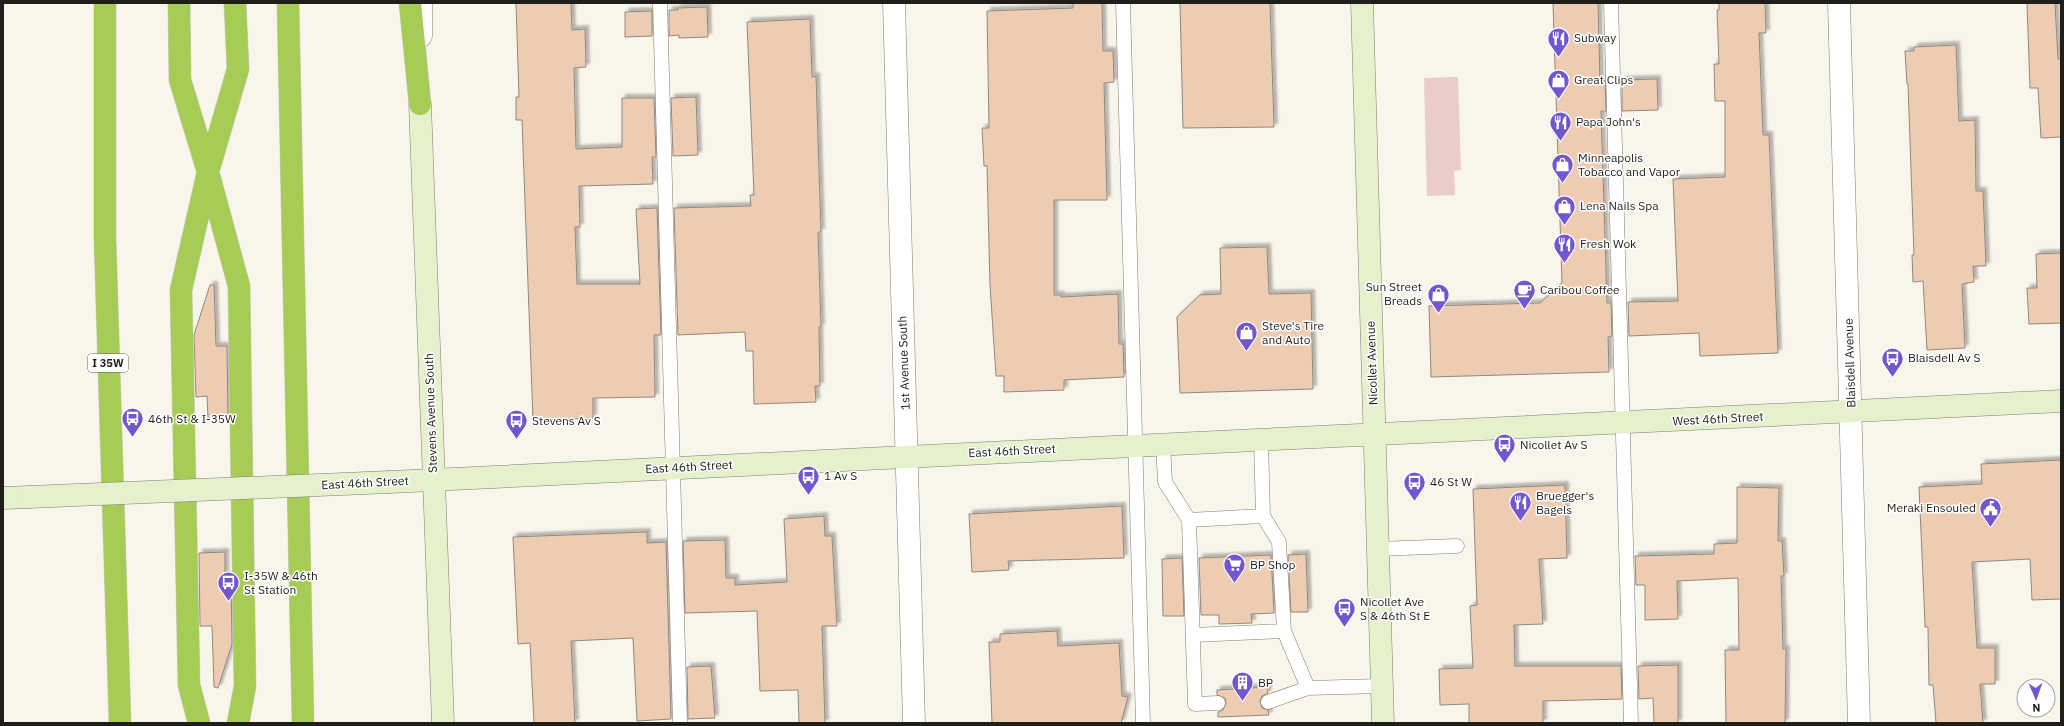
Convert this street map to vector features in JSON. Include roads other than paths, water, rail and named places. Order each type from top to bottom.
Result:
[{"type":"highway","name":"I 35W","points":[[105,3],[105,240],[120,723]]},
{"type":"highway","points":[[179,3],[180,80],[208,172],[239,286],[245,686],[238,723]]},
{"type":"highway","points":[[198,723],[189,685],[181,290],[208,172],[238,69],[235,3]]},
{"type":"highway","points":[[288,3],[303,723]]},
{"type":"highway","points":[[410,3],[420,104]]},
{"type":"main road","name":"Nicollet Avenue","points":[[1362,3],[1383,723]]},
{"type":"main road","name":"Stevens Avenue South","points":[[420,104],[443,723]]},
{"type":"main road","name":"West 46th Street","points":[[1374,434],[1623,424],[2061,401]]},
{"type":"main road","name":"East 46th Street","points":[[3,498],[433,480],[1374,434]]},
{"type":"street","points":[[420,104],[421,3]]},
{"type":"street","name":"1st Avenue South","points":[[894,3],[914,723]]},
{"type":"street","name":"Blaisdell Avenue","points":[[1839,3],[1859,723]]},
{"type":"lane","points":[[660,3],[680,723]]},
{"type":"lane","points":[[1123,3],[1143,723]]},
{"type":"lane","points":[[1611,3],[1632,723]]},
{"type":"lane","points":[[1261,439],[1263,516],[1279,542],[1284,631],[1308,688]]},
{"type":"lane","points":[[1163,444],[1165,482],[1189,520],[1195,704],[1218,704]]},
{"type":"lane","points":[[1189,520],[1263,516]]},
{"type":"lane","points":[[1377,549],[1456,546]]},
{"type":"lane","points":[[1193,635],[1284,631]]},
{"type":"lane","points":[[1268,702],[1308,688],[1381,686]]},
{"type":"place","name":"Subway","points":[[1558,58]]},
{"type":"place","name":"Great Clips","points":[[1559,100]]},
{"type":"place","name":"Papa John's","points":[[1561,142]]},
{"type":"place","name":"Minneapolis Tobacco and Vapor","points":[[1562,184]]},
{"type":"place","name":"Lena Nails Spa","points":[[1564,226]]},
{"type":"place","name":"Fresh Wok","points":[[1564,264]]},
{"type":"place","name":"Caribou Coffee","points":[[1524,310]]},
{"type":"place","name":"Sun Street Breads","points":[[1438,314]]},
{"type":"place","name":"Steve's Tire and Auto","points":[[1246,352]]},
{"type":"place","name":"Blaisdell Av S","points":[[1893,378]]},
{"type":"place","name":"46th St & I-35W","points":[[132,438]]},
{"type":"place","name":"Stevens Av S","points":[[517,440]]},
{"type":"place","name":"Nicollet Av S","points":[[1505,464]]},
{"type":"place","name":"1 Av S","points":[[809,496]]},
{"type":"place","name":"46 St W","points":[[1415,502]]},
{"type":"place","name":"Bruegger's Bagels","points":[[1520,522]]},
{"type":"place","name":"Meraki Ensouled","points":[[1991,528]]},
{"type":"place","name":"BP Shop","points":[[1235,584]]},
{"type":"place","name":"I-35W & 46th St Station","points":[[229,602]]},
{"type":"place","name":"Nicollet Ave S & 46th St E","points":[[1344,628]]},
{"type":"place","name":"BP","points":[[1243,702]]}]
